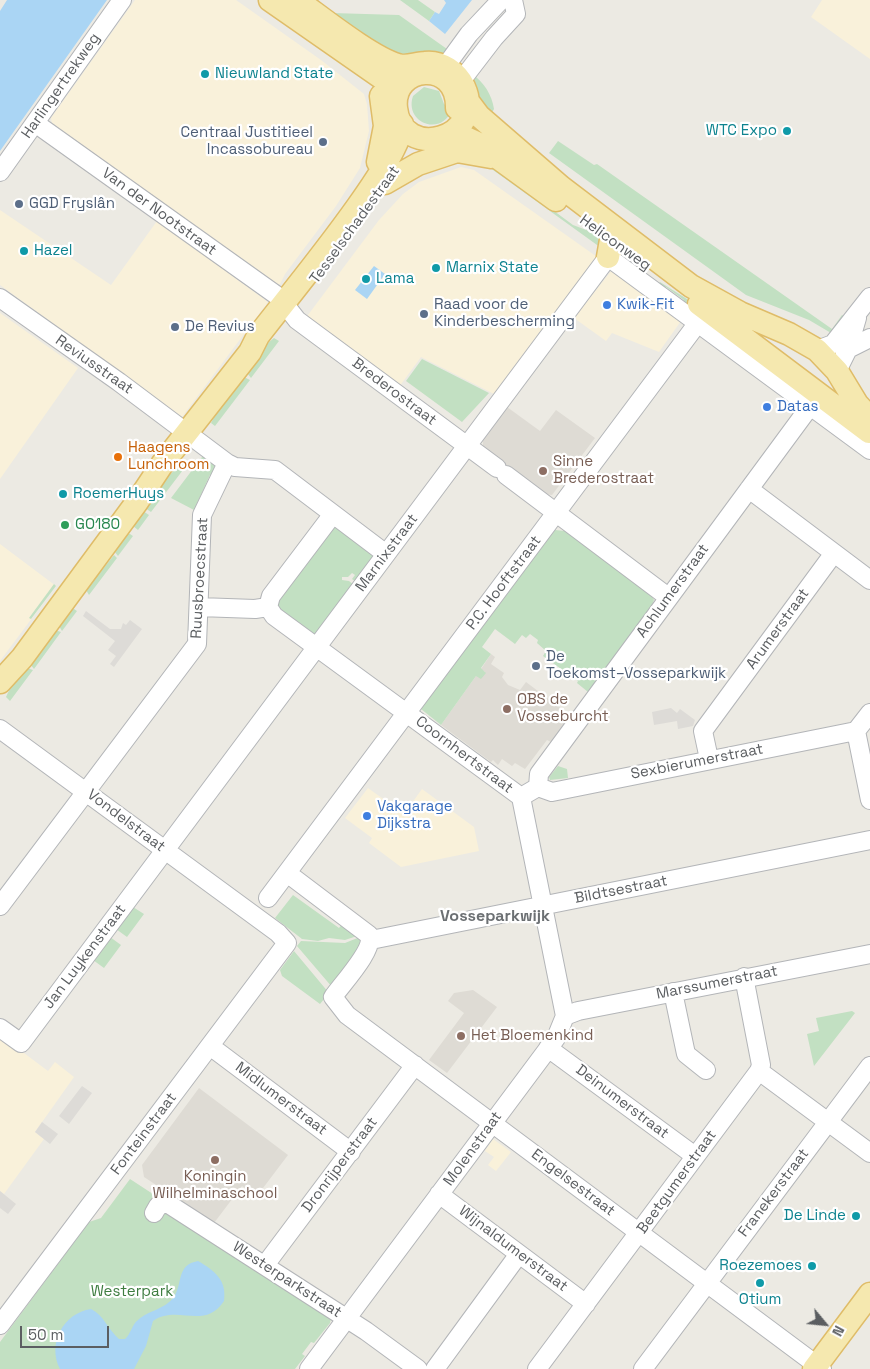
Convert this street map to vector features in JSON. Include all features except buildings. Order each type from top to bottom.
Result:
[{"type":"main road","points":[[270,0],[362,55],[396,65],[405,80]]},
{"type":"main road","points":[[297,0],[362,55],[364,73],[374,82],[382,97],[385,126],[379,182]]},
{"type":"main road","points":[[430,62],[455,95],[439,139],[421,138],[411,133],[402,124],[396,109],[405,80],[430,62]]},
{"type":"main road","name":"Heliconweg","points":[[455,95],[471,138],[511,157],[585,207],[691,286],[740,314],[808,345],[837,371],[858,404],[870,418]]},
{"type":"main road","name":"Heliconweg","points":[[455,95],[479,116],[511,157],[610,248],[704,316],[772,360],[870,433]]},
{"type":"main road","name":"Tesselschadestraat","points":[[379,182],[397,144],[402,124]]},
{"type":"main road","name":"Tesselschadestraat","points":[[0,682],[22,658],[137,502],[178,461],[191,436],[210,418],[225,385],[250,352],[258,336],[288,308],[340,230],[379,182],[421,138]]},
{"type":"main road","points":[[379,182],[418,164],[457,151],[511,157]]},
{"type":"main road","points":[[772,360],[773,350],[781,340],[808,345]]},
{"type":"main road","points":[[804,383],[825,382],[837,371]]},
{"type":"main road","name":"Tesselschadestraat","points":[[0,699],[22,658]]},
{"type":"main road","points":[[818,1368],[870,1294]]},
{"type":"street","name":"Harlingertrekweg","points":[[0,172],[122,0]]},
{"type":"street","points":[[455,95],[469,34],[501,0]]},
{"type":"street","points":[[455,95],[482,52],[516,14],[513,0]]},
{"type":"street","name":"Van der Nootstraat","points":[[34,123],[279,297],[288,308]]},
{"type":"street","name":"Marnixstraat","points":[[165,850],[467,447],[610,248]]},
{"type":"street","points":[[808,345],[833,344],[870,297]]},
{"type":"street","name":"Reviusstraat","points":[[0,298],[191,436]]},
{"type":"street","name":"Brederostraat","points":[[288,308],[298,320],[668,597]]},
{"type":"street","points":[[837,371],[848,349],[857,315]]},
{"type":"street","name":"Heliconweg","points":[[704,316],[811,406],[870,450]]},
{"type":"street","name":"P.C. Hooftstraat","points":[[268,898],[704,316]]},
{"type":"street","points":[[848,349],[870,338]]},
{"type":"street","name":"Achlumerstraat","points":[[538,788],[539,774],[811,406]]},
{"type":"street","points":[[191,436],[235,468],[275,470],[386,554]]},
{"type":"street","name":"Ruusbroecstraat","points":[[87,791],[197,644],[202,515],[227,464]]},
{"type":"street","points":[[749,489],[870,580]]},
{"type":"street","points":[[199,607],[268,607],[271,596],[333,514]]},
{"type":"street","name":"Arumerstraat","points":[[709,759],[703,731],[834,553]]},
{"type":"street","name":"Coornhertstraat","points":[[268,607],[274,616],[407,712],[521,798],[541,906]]},
{"type":"street","points":[[870,713],[856,731],[870,800]]},
{"type":"street","name":"Vondelstraat","points":[[0,729],[278,932],[288,943]]},
{"type":"street","name":"Sexbierumerstraat","points":[[538,788],[552,792],[856,731]]},
{"type":"street","points":[[521,798],[538,788]]},
{"type":"street","points":[[0,906],[87,791]]},
{"type":"street","name":"Bildtsestraat","points":[[371,940],[870,840]]},
{"type":"street","name":"Jan Luykenstraat","points":[[0,1028],[21,1043],[165,850]]},
{"type":"street","points":[[287,873],[366,932],[371,940]]},
{"type":"street","points":[[541,906],[564,1016]]},
{"type":"street","name":"Engelsestraat","points":[[371,940],[368,950],[333,997],[347,1015],[818,1368]]},
{"type":"street","name":"Fonteinstraat","points":[[0,1325],[288,943]]},
{"type":"street","name":"Marssumerstraat","points":[[564,1016],[578,1011],[870,954]]},
{"type":"street","points":[[744,978],[761,1065],[759,1071],[870,1153]]},
{"type":"street","points":[[673,992],[686,1054],[706,1070]]},
{"type":"street","name":"Molenstraat","points":[[309,1369],[548,1048],[559,1031],[564,1016]]},
{"type":"street","name":"Midlumerstraat","points":[[210,1046],[351,1152]]},
{"type":"street","name":"Deinumerstraat","points":[[548,1048],[695,1156]]},
{"type":"street","name":"Dronrijperstraat","points":[[265,1265],[415,1065]]},
{"type":"street","name":"Franekerstraat","points":[[643,1369],[870,1066]]},
{"type":"street","name":"Beetgumerstraat","points":[[537,1369],[759,1071]]},
{"type":"street","name":"Wijnaldumerstraat","points":[[439,1194],[586,1304]]},
{"type":"street","name":"Westerparkstraat","points":[[154,1213],[158,1206],[168,1204],[347,1319],[418,1369]]},
{"type":"street","points":[[435,1369],[519,1254]]},
{"type":"shaded area","points":[[135,0],[236,0],[321,60],[364,94],[367,104],[369,131],[360,168],[336,206],[285,274],[280,284],[277,284],[52,123],[51,118]]},
{"type":"shaded area","points":[[822,0],[870,0],[870,59],[811,17]]},
{"type":"shaded area","points":[[461,167],[474,170],[600,259],[498,396],[421,357],[399,387],[305,319],[379,220],[403,194],[419,182]]},
{"type":"shaded area","points":[[0,210],[111,285],[157,221],[268,302],[182,417],[0,285]]},
{"type":"shaded area","points":[[612,270],[681,321],[659,352],[612,333],[606,341],[574,318]]},
{"type":"shaded area","points":[[0,313],[78,368],[0,479]]},
{"type":"shaded area","name":"Sinne Brederostraat","points":[[507,407],[540,431],[556,410],[595,438],[552,495],[544,494],[483,447],[483,440]]},
{"type":"shaded area","points":[[0,544],[56,586],[0,661]]},
{"type":"shaded area","points":[[86,611],[110,629],[121,629],[123,623],[126,625],[130,620],[142,629],[114,667],[110,664],[116,656],[108,650],[115,641],[83,616]]},
{"type":"shaded area","name":"OBS de Vosseburcht","points":[[491,654],[495,657],[491,664],[504,673],[502,677],[508,685],[520,690],[526,682],[571,716],[551,742],[547,740],[525,769],[515,763],[512,766],[502,759],[498,765],[493,760],[491,762],[441,725],[476,676],[485,672],[481,669]]},
{"type":"shaded area","points":[[671,708],[677,713],[680,709],[695,720],[693,726],[678,729],[677,721],[654,725],[652,712]]},
{"type":"shaded area","points":[[368,788],[404,814],[422,789],[474,827],[479,851],[401,867],[369,843],[372,838],[345,818]]},
{"type":"shaded area","name":"Het Bloemenkind","points":[[473,990],[497,1007],[447,1073],[429,1060],[464,1013],[448,1001],[454,993]]},
{"type":"shaded area","points":[[0,1035],[48,1071],[55,1062],[74,1077],[35,1132],[44,1139],[4,1194],[0,1191]]},
{"type":"shaded area","points":[[82,1086],[92,1093],[69,1124],[59,1116]]},
{"type":"shaded area","name":"Koningin Wilhelminaschool","points":[[199,1088],[288,1155],[257,1196],[242,1186],[214,1223],[144,1177],[142,1165]]},
{"type":"shaded area","points":[[42,1122],[58,1134],[50,1144],[35,1132]]},
{"type":"shaded area","points":[[493,1139],[511,1152],[496,1171],[488,1165],[494,1157],[485,1151]]},
{"type":"shaded area","points":[[0,1191],[16,1204],[8,1214],[0,1208]]},
{"type":"green space","points":[[309,0],[332,13],[399,15],[447,49],[440,55],[405,60]]},
{"type":"green space","points":[[400,0],[418,0],[435,12],[429,21]]},
{"type":"green space","points":[[472,74],[484,85],[491,99],[494,109],[489,118],[477,107]]},
{"type":"green space","points":[[424,87],[439,91],[444,104],[452,110],[447,118],[440,123],[432,125],[425,123],[418,119],[414,113],[412,105],[413,96]]},
{"type":"green space","points":[[558,141],[594,165],[597,164],[832,329],[842,315],[844,316],[831,333],[809,320],[746,295],[549,153]]},
{"type":"green space","points":[[475,157],[504,174],[573,225],[597,234],[602,238],[604,250]]},
{"type":"green space","points":[[660,282],[687,299],[690,303],[687,307],[681,304],[684,300],[666,287],[662,291],[656,287]]},
{"type":"green space","points":[[274,338],[279,341],[251,378],[247,373],[258,351]]},
{"type":"green space","points":[[422,359],[489,393],[462,422],[406,381]]},
{"type":"green space","points":[[244,377],[250,380],[215,426],[211,423],[228,391],[232,393]]},
{"type":"green space","points":[[205,453],[217,465],[214,476],[210,475],[194,510],[171,498]]},
{"type":"green space","points":[[182,463],[186,466],[151,512],[145,508],[161,483]]},
{"type":"green space","points":[[143,511],[149,515],[138,530],[133,526]]},
{"type":"green space","points":[[338,527],[373,555],[373,558],[356,582],[352,579],[355,575],[352,573],[348,577],[342,577],[342,580],[349,581],[354,585],[317,633],[312,635],[279,610],[277,602],[332,528]]},
{"type":"green space","points":[[124,530],[133,536],[118,556],[114,551]]},
{"type":"green space","points":[[555,530],[565,531],[651,595],[654,600],[652,605],[588,692],[577,683],[578,681],[543,656],[546,651],[537,643],[538,640],[530,634],[526,638],[522,635],[515,644],[495,629],[482,647],[491,654],[481,668],[486,673],[481,679],[476,676],[441,725],[421,707]]},
{"type":"green space","points":[[114,555],[117,558],[89,595],[86,590]]},
{"type":"green space","points":[[54,584],[56,586],[31,619],[29,618]]},
{"type":"green space","points":[[68,605],[77,611],[62,631],[59,626]]},
{"type":"green space","points":[[55,630],[61,632],[34,669],[30,664]]},
{"type":"green space","points":[[27,668],[33,670],[10,701],[6,697],[17,673],[21,676]]},
{"type":"green space","points":[[558,766],[567,769],[568,778],[550,780],[549,777]]},
{"type":"green space","points":[[293,895],[339,928],[344,922],[357,936],[345,940],[329,938],[318,941],[302,939],[275,918]]},
{"type":"green space","points":[[133,907],[144,914],[127,937],[116,929]]},
{"type":"green space","points":[[110,937],[121,945],[104,968],[93,960]]},
{"type":"green space","points":[[360,937],[365,942],[332,987],[297,946],[301,941],[345,943]]},
{"type":"green space","points":[[294,951],[329,993],[320,1004],[282,976],[280,970]]},
{"type":"green space","points":[[852,1011],[855,1013],[814,1066],[807,1034],[819,1031],[816,1018]]},
{"type":"green space","name":"Westerpark","points":[[130,1179],[156,1196],[159,1220],[164,1214],[168,1213],[331,1318],[330,1323],[314,1343],[311,1342],[302,1354],[305,1356],[295,1369],[0,1369],[0,1342],[89,1222],[101,1218]]},
{"type":"water","points":[[7,0],[107,0],[0,151],[0,11]]},
{"type":"water","points":[[444,0],[472,0],[445,34],[429,21],[435,12],[439,14],[446,3]]},
{"type":"water","points":[[374,266],[385,274],[367,299],[355,290]]},
{"type":"water","points":[[198,1261],[218,1277],[224,1287],[224,1301],[216,1310],[199,1316],[162,1316],[153,1321],[146,1346],[134,1369],[60,1369],[55,1350],[60,1331],[65,1323],[81,1312],[91,1309],[99,1315],[119,1339],[125,1339],[138,1320],[174,1297],[183,1270],[191,1263]]},
{"type":"place","name":"Nieuwland State","points":[[205,74]]},
{"type":"place","name":"WTC Expo","points":[[787,131]]},
{"type":"place","name":"Centraal Justitieel Incassobureau","points":[[323,142]]},
{"type":"place","name":"GGD Fryslân","points":[[19,204]]},
{"type":"place","name":"Hazel","points":[[24,251]]},
{"type":"place","name":"Marnix State","points":[[436,268]]},
{"type":"place","name":"Lama","points":[[366,279]]},
{"type":"place","name":"Kwik-Fit","points":[[607,305]]},
{"type":"place","name":"Raad voor de Kinderbescherming","points":[[424,314]]},
{"type":"place","name":"De Revius","points":[[175,327]]},
{"type":"place","name":"Datas","points":[[767,407]]},
{"type":"place","name":"Haagens Lunchroom","points":[[118,457]]},
{"type":"place","name":"Sinne Brederostraat","points":[[543,471]]},
{"type":"place","name":"RoemerHuys","points":[[63,494]]},
{"type":"place","name":"GO180","points":[[65,525]]},
{"type":"place","name":"De Toekomst–Vosseparkwijk","points":[[536,666]]},
{"type":"place","name":"OBS de Vosseburcht","points":[[507,709]]},
{"type":"place","name":"Vakgarage Dijkstra","points":[[367,816]]},
{"type":"place","name":"Het Bloemenkind","points":[[461,1036]]},
{"type":"place","name":"Koningin Wilhelminaschool","points":[[215,1160]]},
{"type":"place","name":"De Linde","points":[[856,1216]]},
{"type":"place","name":"Roezemoes","points":[[812,1266]]},
{"type":"place","name":"Otium","points":[[760,1283]]},
{"type":"district","name":"Vosseparkwijk","points":[[495,917]]}]
